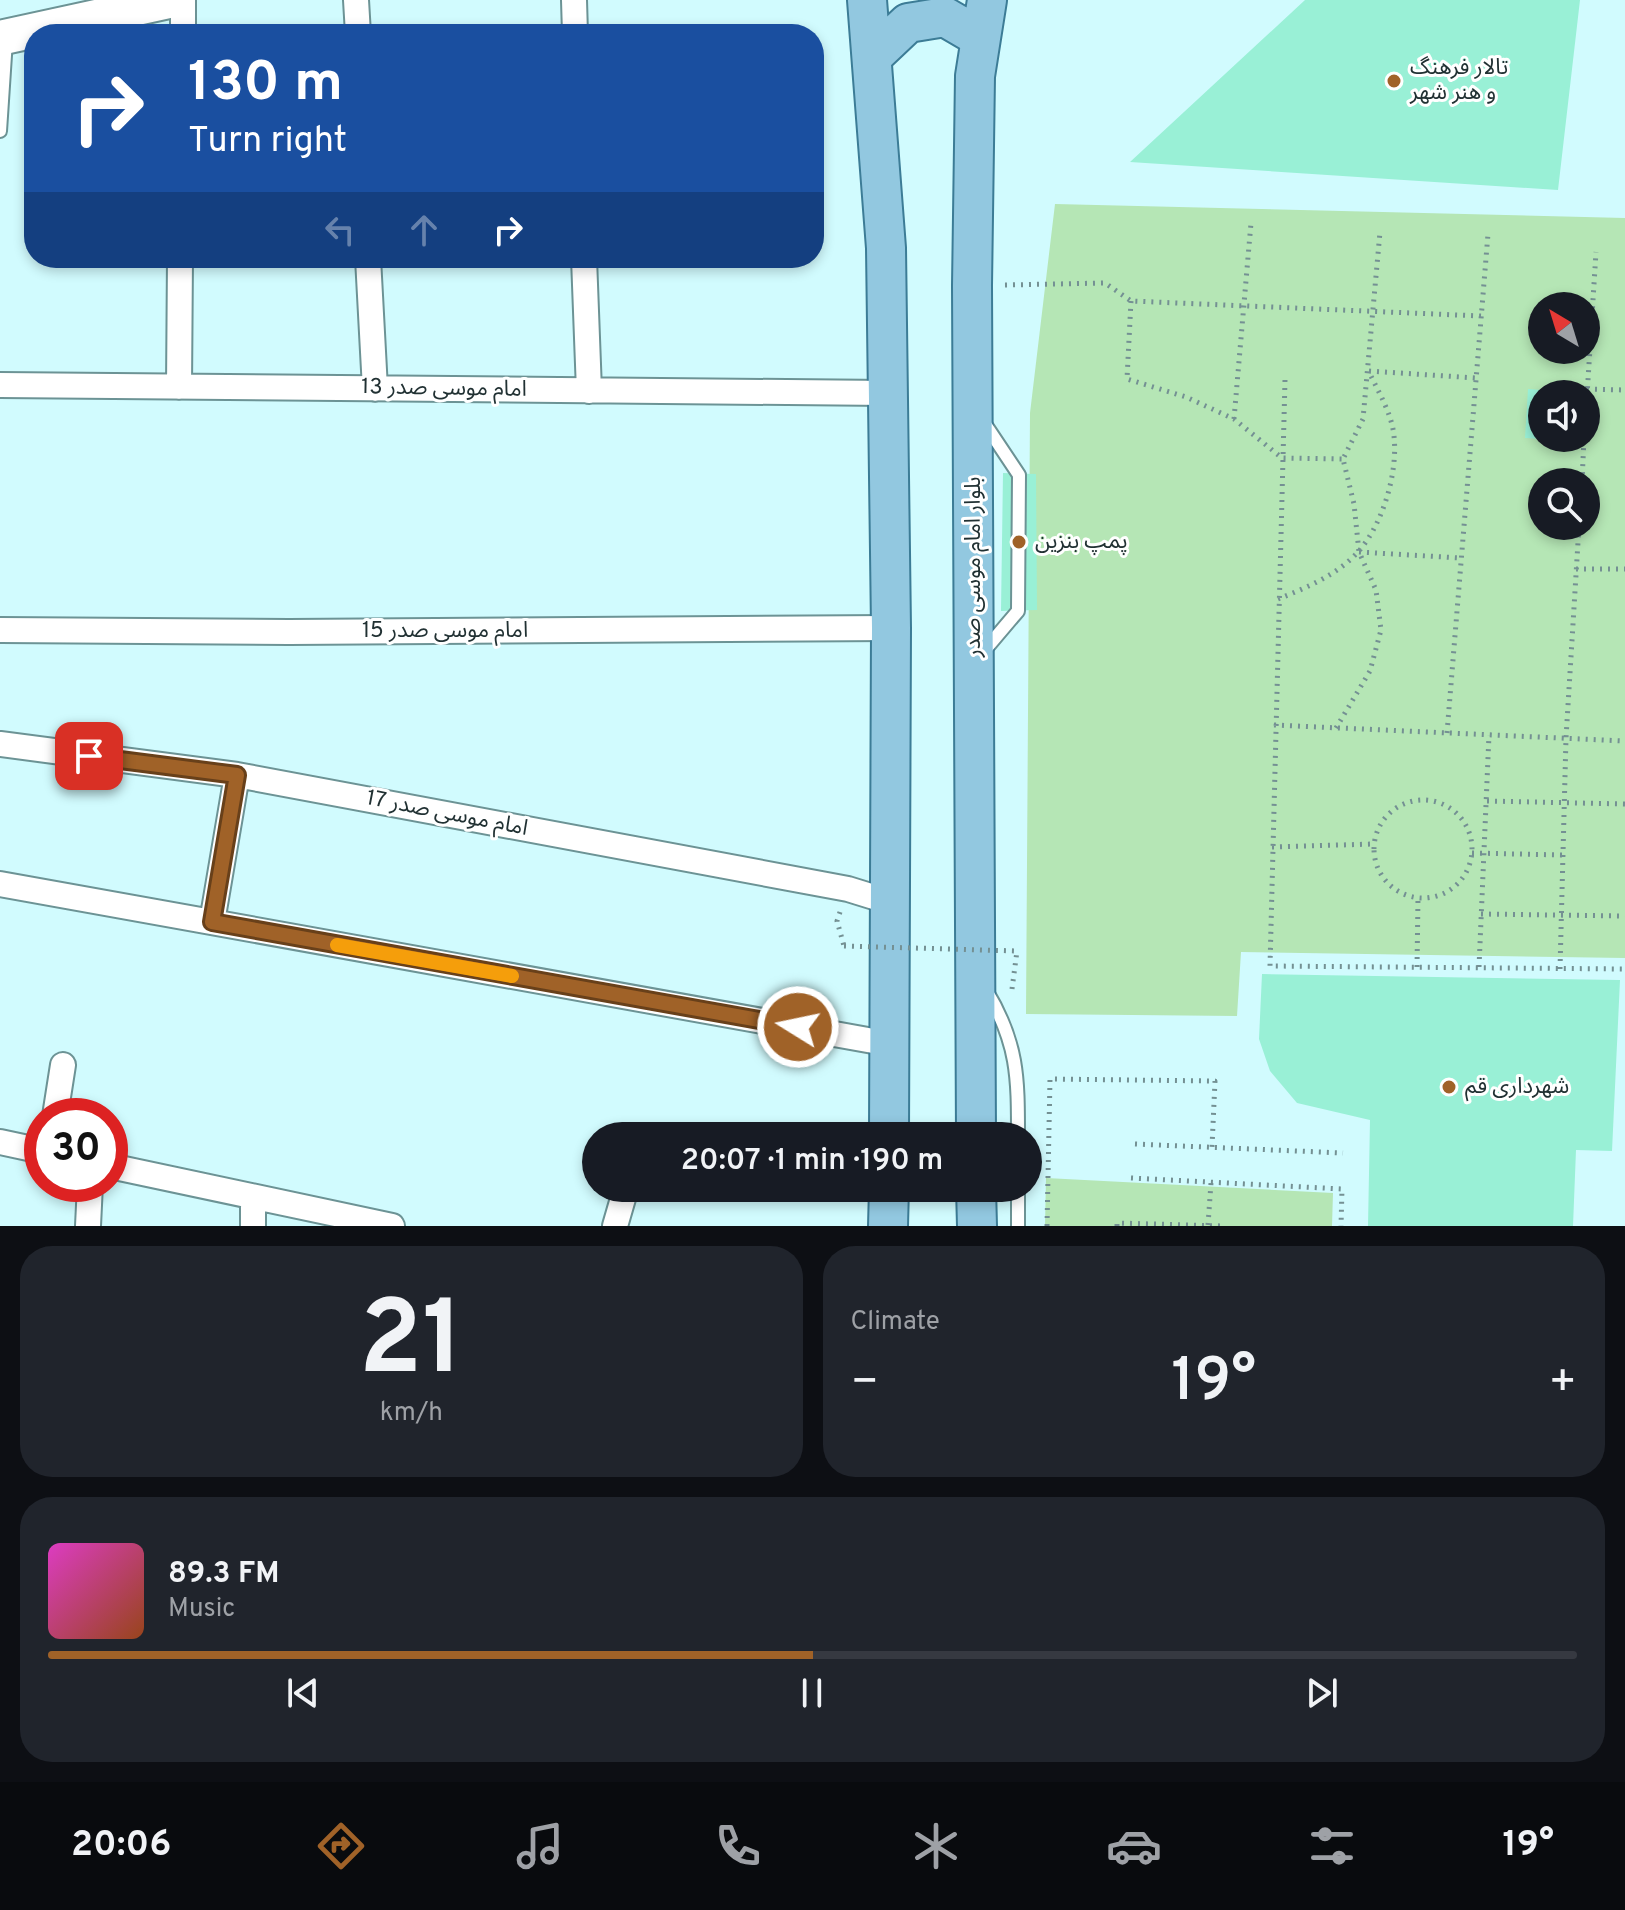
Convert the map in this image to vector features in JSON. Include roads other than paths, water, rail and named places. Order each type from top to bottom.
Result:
[{"type":"main road","points":[[63,24],[174,0]]},
{"type":"main road","points":[[867,0],[886,248],[891,628],[889,1122]]},
{"type":"main road","name":"بلوار امام موسی صدر","points":[[976,1122],[972,286],[975,76],[987,0]]},
{"type":"main road","points":[[872,57],[908,23],[945,17],[981,38]]},
{"type":"main road","points":[[3,37],[24,32]]},
{"type":"main road","points":[[888,1226],[889,1202]]},
{"type":"main road","points":[[976,1202],[977,1226]]},
{"type":"street","points":[[183,0],[183,24]]},
{"type":"street","points":[[356,0],[357,24]]},
{"type":"street","points":[[574,0],[575,24]]},
{"type":"street","points":[[179,387],[180,268]]},
{"type":"street","points":[[369,268],[375,389]]},
{"type":"street","points":[[584,268],[589,391]]},
{"type":"street","name":"امام موسی صدر 13","points":[[0,385],[888,393]]},
{"type":"street","name":"امام موسی صدر 15","points":[[0,630],[891,628]]},
{"type":"street","name":"امام موسی صدر 17","points":[[0,744],[237,775],[848,889],[890,902]]},
{"type":"street","points":[[212,922],[237,775]]},
{"type":"street","points":[[0,884],[890,1044]]},
{"type":"street","points":[[58,1098],[63,1065]]},
{"type":"street","points":[[0,1142],[24,1147]]},
{"type":"street","points":[[128,1170],[392,1226]]},
{"type":"street","points":[[253,1197],[253,1226]]},
{"type":"street","points":[[88,1226],[89,1202]]},
{"type":"street","points":[[615,1226],[622,1202]]},
{"type":"lane","points":[[0,131],[3,37]]},
{"type":"lane","points":[[974,972],[1001,1014],[1018,1068],[1018,1122]]},
{"type":"lane","points":[[1018,1202],[1018,1226]]},
{"type":"place","name":"تالار فرهنگ و هنر شهر","points":[[1394,81]]},
{"type":"place","name":"پمپ بنزین","points":[[1019,542]]},
{"type":"place","name":"شهرداری قم","points":[[1449,1087]]}]
